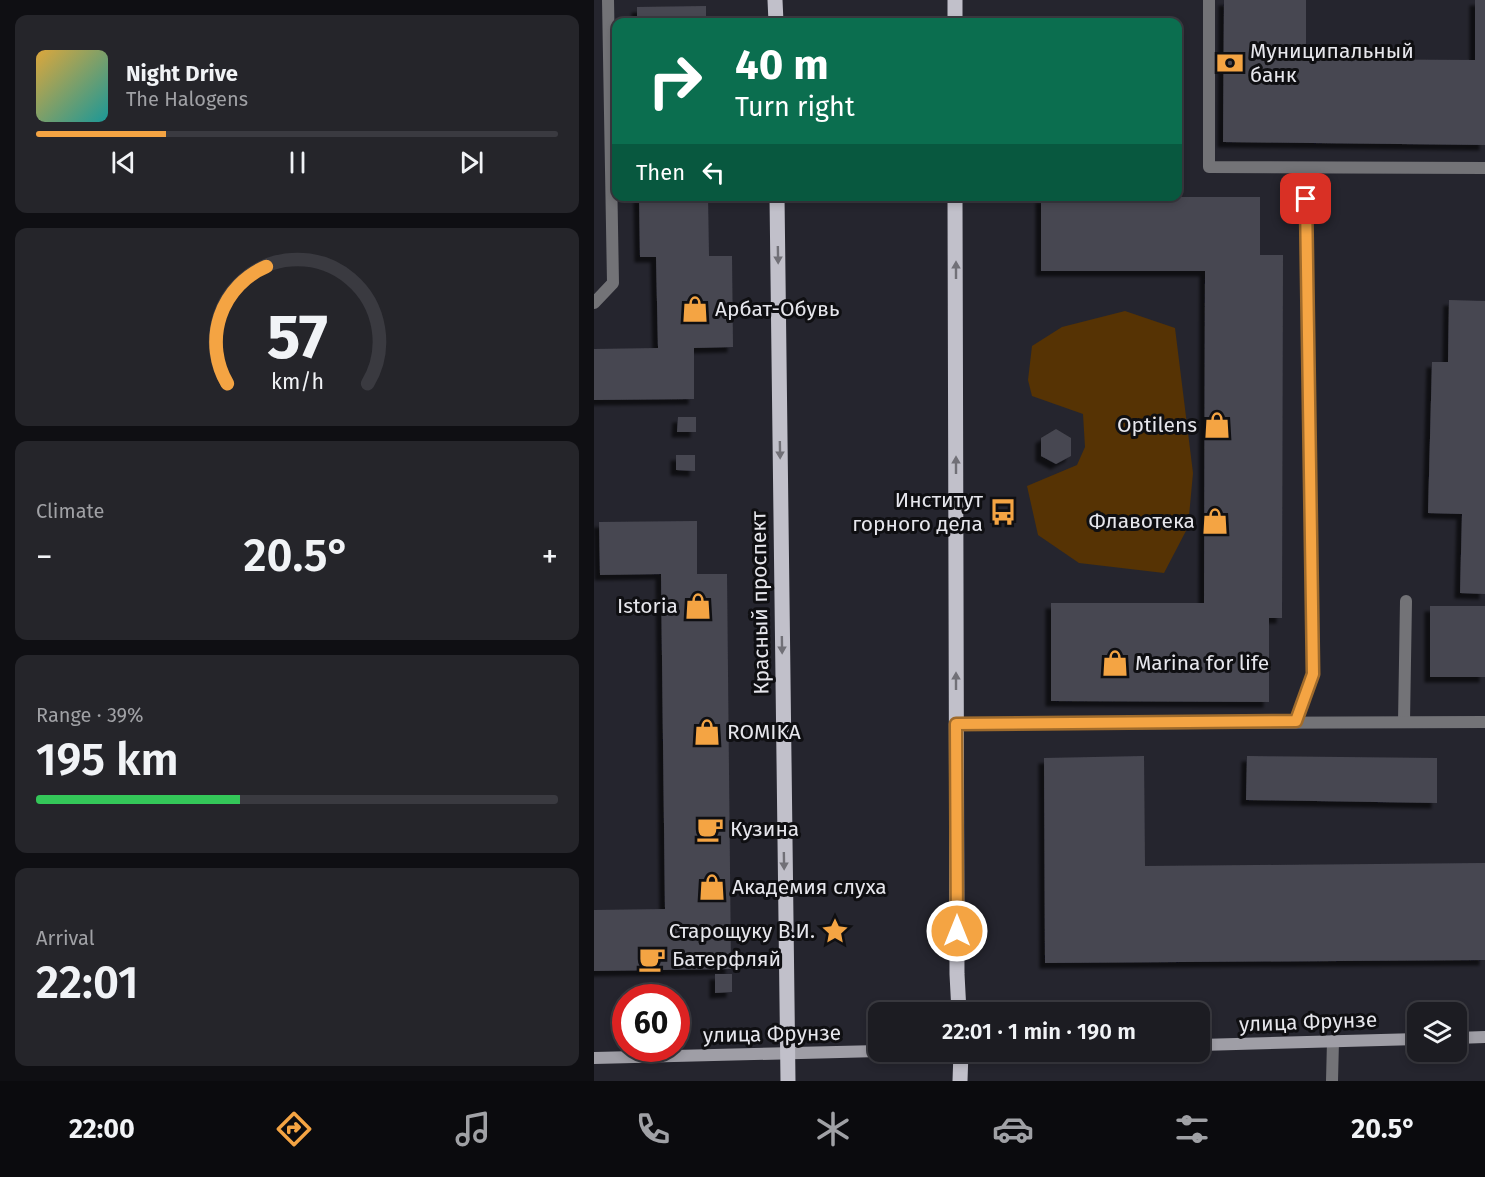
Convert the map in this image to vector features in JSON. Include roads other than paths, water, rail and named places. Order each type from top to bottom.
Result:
[{"type":"main road","points":[[775,0],[776,18]]},
{"type":"main road","points":[[955,0],[955,18]]},
{"type":"main road","name":"Красный проспект","points":[[777,201],[788,1081]]},
{"type":"main road","points":[[955,201],[958,1002]]},
{"type":"main road","points":[[1467,1038],[1485,1037]]},
{"type":"main road","name":"улица Фрунзе","points":[[1210,1045],[1407,1039]]},
{"type":"main road","name":"улица Фрунзе","points":[[594,1058],[868,1051]]},
{"type":"main road","points":[[960,1081],[961,1062]]},
{"type":"lane","points":[[594,303],[613,282],[608,0]]},
{"type":"lane","points":[[1209,0],[1209,167],[1485,168]]},
{"type":"lane","points":[[1296,721],[1313,674],[1306,199]]},
{"type":"lane","points":[[1404,722],[1406,601]]},
{"type":"lane","points":[[956,724],[1485,722]]},
{"type":"lane","points":[[1332,1081],[1333,1041]]},
{"type":"place","name":"Муниципальный банк","points":[[1230,63]]},
{"type":"place","name":"Арбат-Обувь","points":[[695,309]]},
{"type":"place","name":"Optilens","points":[[1217,425]]},
{"type":"place","name":"Институт горного дела","points":[[1003,512]]},
{"type":"place","name":"Флавотека","points":[[1215,521]]},
{"type":"place","name":"Istoria","points":[[698,606]]},
{"type":"place","name":"Marina for life","points":[[1115,663]]},
{"type":"place","name":"ROMIKA","points":[[707,732]]},
{"type":"place","name":"Кузина","points":[[710,829]]},
{"type":"place","name":"Академия слуха","points":[[712,887]]},
{"type":"place","name":"Старощуку В.И.","points":[[835,931]]},
{"type":"place","name":"Батерфляй","points":[[652,959]]}]
